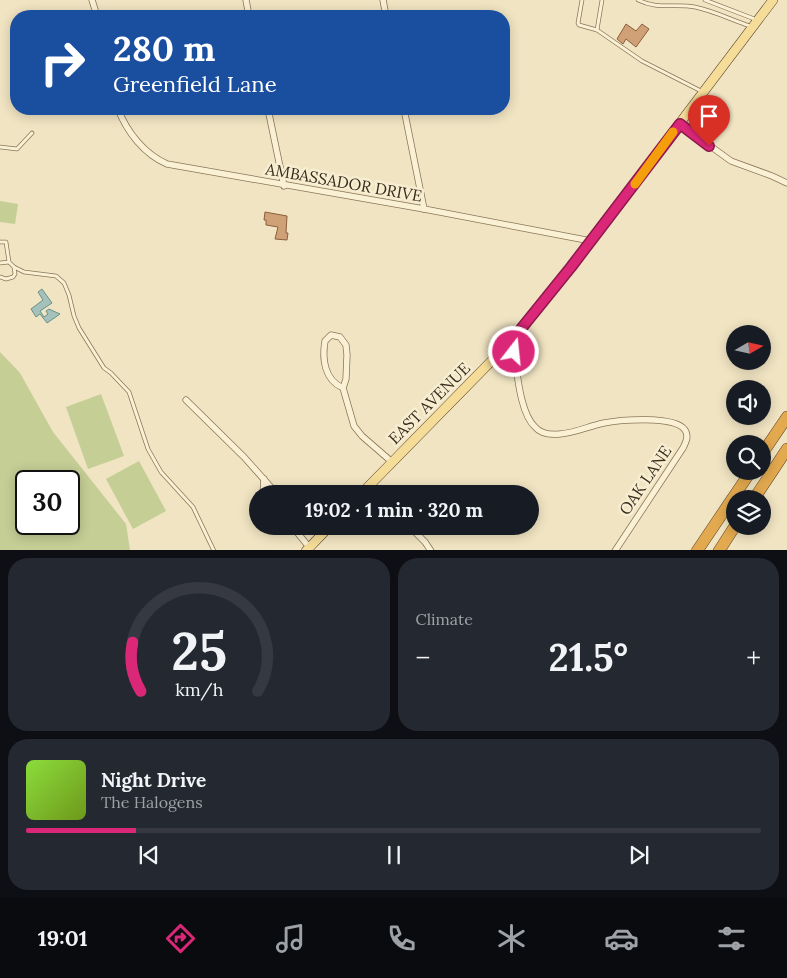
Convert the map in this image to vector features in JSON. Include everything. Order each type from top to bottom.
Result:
[{"type":"highway","points":[[771,441],[787,417]]},
{"type":"highway","points":[[760,490],[787,449]]},
{"type":"highway","points":[[698,550],[745,480]]},
{"type":"highway","points":[[719,550],[729,535]]},
{"type":"main road","name":"EAST AVENUE","points":[[369,485],[512,340],[539,308],[773,0]]},
{"type":"main road","points":[[308,549],[321,535]]},
{"type":"street","name":"AMBASSADOR DRIVE","points":[[121,115],[124,123],[150,156],[167,164],[424,209],[591,241]]},
{"type":"street","points":[[269,115],[284,186]]},
{"type":"street","points":[[405,115],[424,209]]},
{"type":"street","points":[[680,124],[731,161],[787,183]]},
{"type":"street","points":[[343,388],[337,385],[323,363],[325,341],[331,335],[340,337],[346,345],[346,379],[343,388],[351,418],[358,432],[392,462]]},
{"type":"street","name":"OAK LANE","points":[[512,340],[522,405],[529,420],[539,431],[549,434],[561,434],[604,423],[652,420],[678,425],[684,428],[686,432],[687,439],[683,448],[614,550]]},
{"type":"street","points":[[186,400],[244,456],[269,485]]},
{"type":"street","points":[[264,480],[264,485]]},
{"type":"street","points":[[298,535],[308,549]]},
{"type":"street","points":[[418,535],[431,550]]},
{"type":"lane","points":[[582,0],[579,25],[597,30],[649,65],[704,92]]},
{"type":"lane","points":[[597,30],[602,0]]},
{"type":"lane","points":[[638,0],[654,6],[693,7],[755,24]]},
{"type":"lane","points":[[705,0],[755,24]]},
{"type":"lane","points":[[0,147],[17,149],[32,132]]},
{"type":"lane","points":[[0,242],[6,242],[9,262],[14,267],[24,272],[56,276],[64,283],[79,328],[104,368],[124,385],[129,392],[148,449],[161,472],[193,507],[214,550]]},
{"type":"lane","points":[[0,263],[9,262]]},
{"type":"lane","points":[[0,277],[6,279],[13,277],[15,274],[14,267]]},
{"type":"green space","points":[[0,201],[18,204],[15,224],[0,222]]},
{"type":"green space","points":[[0,352],[20,373],[53,432],[126,524],[130,550],[0,550]]},
{"type":"green space","points":[[101,394],[124,456],[88,469],[66,407]]},
{"type":"green space","points":[[139,461],[166,511],[133,529],[106,479]]},
{"type":"water","points":[[42,289],[52,303],[40,311],[44,317],[48,314],[46,311],[49,309],[60,314],[47,323],[40,314],[36,317],[31,309],[43,300],[38,292]]},
{"type":"building","points":[[626,24],[636,31],[642,24],[649,29],[636,47],[626,39],[623,44],[617,39]]},
{"type":"building","points":[[265,212],[287,216],[287,240],[275,239],[278,227],[266,225],[266,220],[264,220]]},
{"type":"slow traffic","points":[[635,184],[673,132]]},
{"type":"route","points":[[514,352],[512,340],[571,267],[680,124],[709,146]]}]
